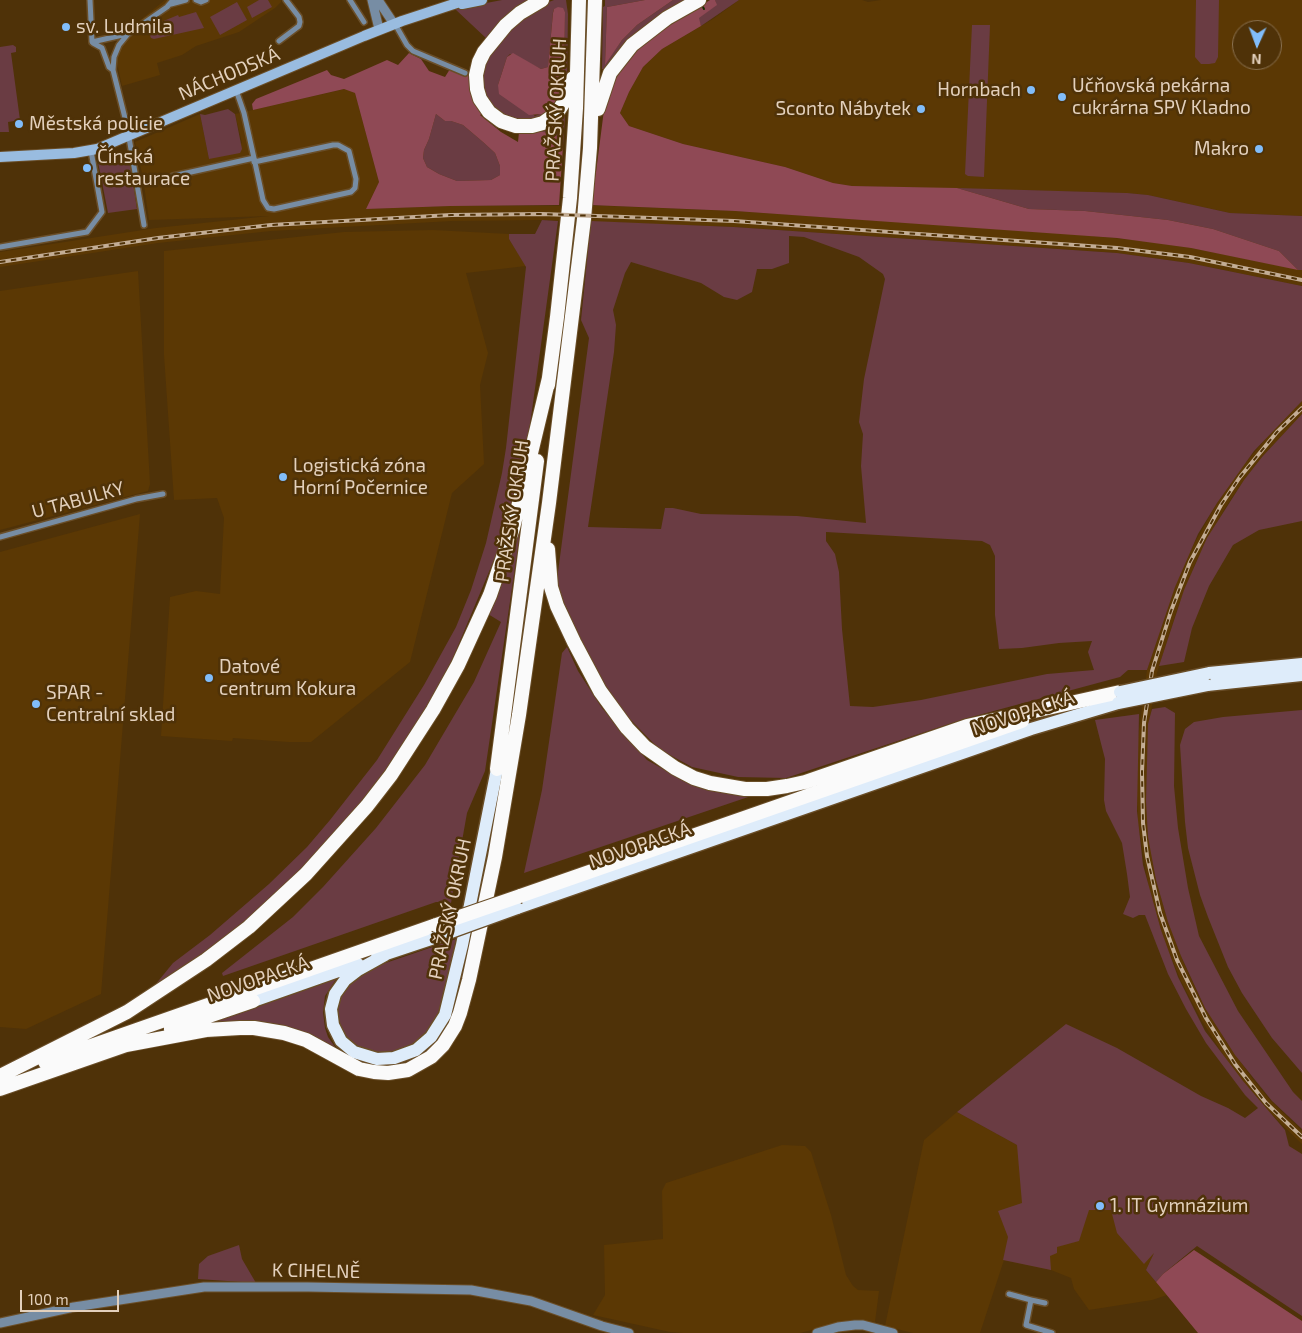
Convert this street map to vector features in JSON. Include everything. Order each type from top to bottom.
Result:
[{"type":"highway","points":[[542,0],[520,13],[506,25],[484,52],[478,66],[476,79],[477,89],[483,104],[497,118],[510,125],[527,127],[544,123],[557,113],[564,102],[578,63]]},
{"type":"highway","points":[[590,148],[602,92],[610,73],[620,58],[638,39],[652,28],[699,0]]},
{"type":"highway","name":"PRAŽSKÝ OKRUH","points":[[126,1045],[206,1030],[254,1028],[284,1033],[306,1040],[366,1071],[380,1073],[396,1072],[414,1067],[436,1053],[447,1040],[460,1013],[489,891],[507,790],[548,503],[578,268],[590,148],[595,3]]},
{"type":"highway","name":"PRAŽSKÝ OKRUH","points":[[385,955],[349,976],[335,994],[331,1009],[335,1030],[341,1041],[359,1055],[377,1059],[394,1058],[412,1052],[431,1037],[442,1021],[450,999],[460,954],[497,769],[549,378],[570,198],[578,63],[579,4]]},
{"type":"highway","points":[[0,1077],[128,1012],[206,960],[249,927],[294,886],[339,839],[367,806],[391,775],[433,710],[458,665],[490,595],[513,528],[549,378]]},
{"type":"highway","points":[[548,503],[548,556],[551,587],[565,624],[583,660],[600,691],[627,728],[644,747],[694,778],[728,787],[745,789],[767,789],[787,786],[805,782],[967,726],[1119,697]]},
{"type":"highway","name":"NOVOPACKÁ","points":[[0,1077],[435,931],[1029,718],[1208,679],[1302,664]]},
{"type":"highway","name":"NOVOPACKÁ","points":[[1208,679],[1302,675]]},
{"type":"highway","name":"NOVOPACKÁ","points":[[0,1089],[385,955],[435,931]]},
{"type":"main road","points":[[439,8],[466,0]]},
{"type":"main road","points":[[439,8],[482,0]]},
{"type":"main road","name":"NÁCHODSKÁ","points":[[0,157],[38,156],[91,151],[379,30],[439,8]]},
{"type":"street","points":[[90,0],[92,42]]},
{"type":"street","points":[[144,226],[128,136],[113,70],[114,57],[119,45],[128,34],[170,1],[186,0]]},
{"type":"street","points":[[196,0],[201,2],[206,0]]},
{"type":"street","points":[[279,41],[299,26],[300,22],[299,17],[286,0]]},
{"type":"street","points":[[350,0],[364,22]]},
{"type":"street","points":[[372,0],[379,30]]},
{"type":"street","points":[[378,0],[407,45],[413,50],[465,73]]},
{"type":"street","points":[[92,42],[128,34]]},
{"type":"street","points":[[92,42],[102,48],[109,67],[113,70]]},
{"type":"street","points":[[165,181],[173,176],[254,160],[333,145],[338,145],[348,151],[356,179],[355,188],[351,192],[268,208],[263,200],[254,160],[244,113],[236,90]]},
{"type":"street","points":[[0,248],[87,232],[102,212],[91,151]]},
{"type":"street","name":"U TABULKY","points":[[0,537],[136,499],[164,494]]},
{"type":"street","name":"K CIHELNĚ","points":[[0,1323],[74,1307],[204,1287],[318,1287],[471,1290],[531,1301],[602,1326],[629,1333]]},
{"type":"street","points":[[1009,1294],[1045,1303]]},
{"type":"street","points":[[1031,1300],[1026,1325],[1052,1333]]},
{"type":"street","points":[[817,1333],[838,1327],[863,1325],[893,1333]]},
{"type":"shaded area","points":[[165,0],[281,0],[281,2],[239,32],[196,46],[182,55],[157,63],[160,75],[122,86],[117,63],[119,49],[133,33],[133,26]]},
{"type":"shaded area","points":[[259,0],[268,0],[272,7],[252,18],[247,7]]},
{"type":"shaded area","points":[[502,0],[533,0],[487,39],[455,9]]},
{"type":"shaded area","points":[[554,0],[566,0],[568,14],[567,80],[554,110],[532,122],[511,120],[496,112],[485,96],[481,72],[490,53],[519,21],[544,4]],"holes":[[[562,8],[565,12],[564,79],[550,110],[535,116],[498,85],[507,57],[510,54],[541,69],[548,67],[553,12],[554,9]]]},
{"type":"shaded area","points":[[605,0],[645,0],[607,7],[605,64],[622,40],[637,25],[673,0],[685,0],[605,69],[602,69],[603,7],[605,6]]},
{"type":"shaded area","points":[[645,0],[673,0],[637,25],[622,40],[605,65],[607,7]]},
{"type":"shaded area","points":[[710,0],[715,0],[717,5],[699,18],[701,26],[662,49],[643,67],[620,113],[629,126],[683,144],[785,167],[833,183],[852,186],[957,188],[1029,209],[1085,211],[1168,220],[1213,229],[1279,251],[1298,270],[1191,248],[1117,238],[735,211],[590,205],[604,110],[612,85],[619,73],[638,49],[653,36]]},
{"type":"shaded area","points":[[715,0],[739,0],[701,26],[698,18],[716,5]]},
{"type":"shaded area","points":[[739,0],[862,0],[868,2],[881,0],[1302,0],[1302,216],[1230,213],[1148,195],[1127,193],[852,186],[833,183],[785,167],[683,144],[629,126],[620,113],[643,67],[662,49],[713,19]]},
{"type":"shaded area","points":[[1196,0],[1219,0],[1218,57],[1215,63],[1201,64],[1195,57]]},
{"type":"shaded area","points":[[237,2],[247,20],[220,35],[210,17]]},
{"type":"shaded area","points":[[558,7],[563,8],[565,12],[564,79],[562,91],[550,110],[542,114],[529,115],[499,94],[498,85],[507,57],[513,53],[541,69],[548,67],[553,13],[554,9]]},
{"type":"shaded area","points":[[196,12],[204,28],[154,39],[151,38],[147,28],[178,15],[179,17]]},
{"type":"shaded area","points":[[972,25],[990,25],[984,177],[968,176],[965,174]]},
{"type":"shaded area","points":[[13,45],[16,47],[16,52],[11,53],[20,120],[8,122],[9,132],[0,132],[0,47]]},
{"type":"shaded area","points":[[409,53],[421,59],[429,71],[445,77],[450,69],[471,75],[483,113],[480,115],[501,132],[518,142],[519,132],[551,133],[559,138],[563,146],[559,205],[366,209],[379,182],[355,93],[344,89],[253,110],[252,104],[256,99],[327,70],[331,75],[344,79],[387,60],[398,65]],"holes":[[[436,114],[445,121],[463,125],[495,153],[500,166],[500,175],[491,180],[457,181],[427,167],[423,158],[424,150]]]},
{"type":"shaded area","points":[[345,89],[355,93],[379,182],[366,209],[451,206],[608,206],[735,211],[1072,234],[1191,248],[1302,270],[1302,286],[1189,263],[1117,253],[734,227],[542,220],[452,221],[271,231],[158,243],[0,267],[0,252],[156,228],[269,216],[149,220],[143,178],[135,142],[200,114],[209,159],[242,143],[235,114]]},
{"type":"shaded area","points":[[228,109],[235,114],[242,149],[240,153],[209,159],[200,114],[205,115]]},
{"type":"shaded area","points":[[436,114],[445,121],[463,125],[495,153],[500,166],[500,175],[491,180],[457,181],[427,167],[423,158],[424,150]]},
{"type":"shaded area","points":[[562,115],[565,116],[563,146],[562,142],[551,133],[535,131]]},
{"type":"shaded area","points":[[119,154],[126,156],[130,163],[137,209],[108,213],[98,162]]},
{"type":"shaded area","points":[[957,188],[1127,193],[1148,195],[1230,213],[1302,216],[1302,270],[1298,270],[1279,251],[1213,229],[1168,220],[1085,211],[1029,209]]},
{"type":"shaded area","points":[[542,220],[558,221],[529,432],[509,524],[452,660],[425,711],[375,785],[323,847],[253,917],[202,957],[155,985],[173,963],[210,935],[269,884],[307,847],[330,820],[377,760],[424,685],[456,627],[471,590],[486,543],[506,448],[526,267],[509,239],[509,234],[535,234]]},
{"type":"shaded area","points":[[591,221],[734,227],[1117,253],[1189,263],[1302,286],[1302,401],[1254,451],[1217,503],[1198,534],[1175,587],[1147,670],[1128,670],[1120,677],[964,719],[786,778],[738,777],[692,767],[659,749],[629,718],[603,684],[571,623],[556,587],[589,338],[581,320]],"holes":[[[789,236],[804,237],[859,257],[883,274],[885,279],[864,379],[859,422],[863,434],[861,466],[866,523],[797,516],[701,514],[665,508],[661,529],[588,527],[614,352],[616,325],[613,310],[625,273],[631,262],[701,283],[724,297],[737,300],[752,292],[757,269],[772,269],[789,263]],[[826,532],[982,541],[990,545],[995,556],[995,615],[999,649],[1092,641],[1088,652],[1094,670],[1047,674],[921,700],[873,707],[850,706],[842,629],[839,572],[835,554],[826,541]]]},
{"type":"shaded area","points":[[433,230],[509,234],[509,239],[526,266],[466,273],[488,353],[480,385],[484,464],[452,493],[410,662],[311,742],[233,738],[232,741],[161,736],[170,597],[196,591],[220,594],[224,518],[217,498],[174,500],[164,355],[164,251],[344,232]]},
{"type":"shaded area","points":[[138,271],[150,484],[148,491],[0,530],[0,291]]},
{"type":"shaded area","points":[[1302,401],[1302,414],[1262,457],[1244,480],[1225,508],[1195,564],[1176,613],[1157,673],[1149,724],[1147,772],[1148,822],[1158,887],[1182,959],[1200,998],[1225,1040],[1270,1100],[1302,1131],[1302,1144],[1263,1106],[1231,1067],[1202,1021],[1181,981],[1164,940],[1149,889],[1138,823],[1137,746],[1147,670],[1166,610],[1185,560],[1217,503],[1236,474],[1274,429]]},
{"type":"shaded area","points":[[1302,414],[1302,521],[1259,530],[1233,545],[1209,586],[1192,628],[1184,662],[1159,666],[1184,590],[1207,538],[1244,480],[1262,457]]},
{"type":"shaded area","points":[[140,514],[101,994],[26,1029],[0,1027],[0,552]]},
{"type":"shaded area","points":[[522,520],[485,771],[467,813],[451,903],[436,902],[223,976],[222,973],[293,917],[323,887],[376,828],[425,765],[474,682],[501,622],[488,614]]},
{"type":"shaded area","points":[[567,647],[578,671],[602,708],[647,760],[679,778],[705,787],[757,794],[524,873],[542,790],[562,653]]},
{"type":"shaded area","points":[[1165,707],[1175,713],[1174,786],[1178,828],[1188,888],[1199,936],[1238,1011],[1293,1092],[1302,1101],[1302,1129],[1272,1101],[1235,1055],[1205,1008],[1168,922],[1156,880],[1148,837],[1146,801],[1148,724],[1152,709]]},
{"type":"shaded area","points":[[1302,710],[1302,1073],[1272,1038],[1242,993],[1228,967],[1208,917],[1200,895],[1188,848],[1180,745],[1185,729],[1194,722],[1223,717]]},
{"type":"shaded area","points":[[1139,714],[1137,811],[1143,865],[1161,930],[1178,977],[1205,1031],[1243,1081],[1285,1130],[1289,1146],[1302,1154],[1302,1316],[1197,1246],[1156,1282],[1146,1270],[1154,1253],[1144,1264],[1117,1233],[1111,1210],[1089,1210],[1079,1241],[1057,1247],[1057,1253],[1050,1256],[1051,1270],[1003,1260],[1008,1237],[998,1211],[1022,1203],[1017,1145],[957,1112],[1066,1024],[1117,1048],[1201,1096],[1245,1118],[1258,1108],[1245,1095],[1206,1043],[1186,1009],[1168,974],[1145,915],[1133,918],[1123,914],[1130,897],[1127,874],[1122,843],[1106,811],[1104,800],[1105,759],[1095,720]]},
{"type":"shaded area","points":[[456,939],[440,1016],[432,1032],[404,1052],[364,1054],[339,1032],[336,1007],[341,991],[368,969]]},
{"type":"shaded area","points":[[336,979],[325,996],[323,1012],[328,1037],[338,1051],[215,1024],[214,1022]]},
{"type":"shaded area","points":[[957,1112],[1017,1145],[1092,1137],[1185,1212],[1155,1251],[1146,1270],[1167,1295],[1152,1300],[1089,1310],[1074,1289],[1071,1278],[1051,1270],[1004,1260],[980,1333],[913,1333],[885,1326],[924,1140]]},
{"type":"shaded area","points":[[782,1145],[805,1146],[811,1152],[831,1215],[846,1275],[858,1290],[879,1291],[875,1322],[855,1319],[800,1333],[683,1333],[670,1332],[593,1315],[605,1295],[604,1245],[663,1239],[662,1191],[666,1183]]},
{"type":"shaded area","points":[[239,1245],[242,1259],[256,1283],[198,1279],[199,1264],[208,1256]]},
{"type":"shaded area","points":[[1194,1250],[1302,1321],[1302,1333],[1198,1333],[1156,1282],[1163,1274]]},
{"type":"railway","points":[[0,262],[158,238],[271,225],[451,215],[542,214],[734,221],[1117,248],[1190,257],[1302,280]]},
{"type":"railway","points":[[1302,408],[1277,432],[1240,477],[1221,505],[1190,562],[1171,611],[1152,671],[1144,723],[1142,772],[1143,823],[1147,856],[1160,913],[1177,960],[1206,1018],[1235,1064],[1266,1103],[1302,1137]]},
{"type":"place","name":"sv. Ludmila","points":[[66,27]]},
{"type":"place","name":"Hornbach","points":[[1031,90]]},
{"type":"place","name":"Učňovská pekárna cukrárna SPV Kladno","points":[[1062,97]]},
{"type":"place","name":"Sconto Nábytek","points":[[921,109]]},
{"type":"place","name":"Městská policie","points":[[19,124]]},
{"type":"place","name":"Makro","points":[[1259,149]]},
{"type":"place","name":"Čínská restaurace","points":[[87,168]]},
{"type":"place","name":"Logistická zóna Horní Počernice","points":[[283,477]]},
{"type":"place","name":"Datové centrum Kokura","points":[[209,678]]},
{"type":"place","name":"SPAR - Centralní sklad","points":[[36,704]]},
{"type":"place","name":"1. IT Gymnázium","points":[[1100,1206]]}]
